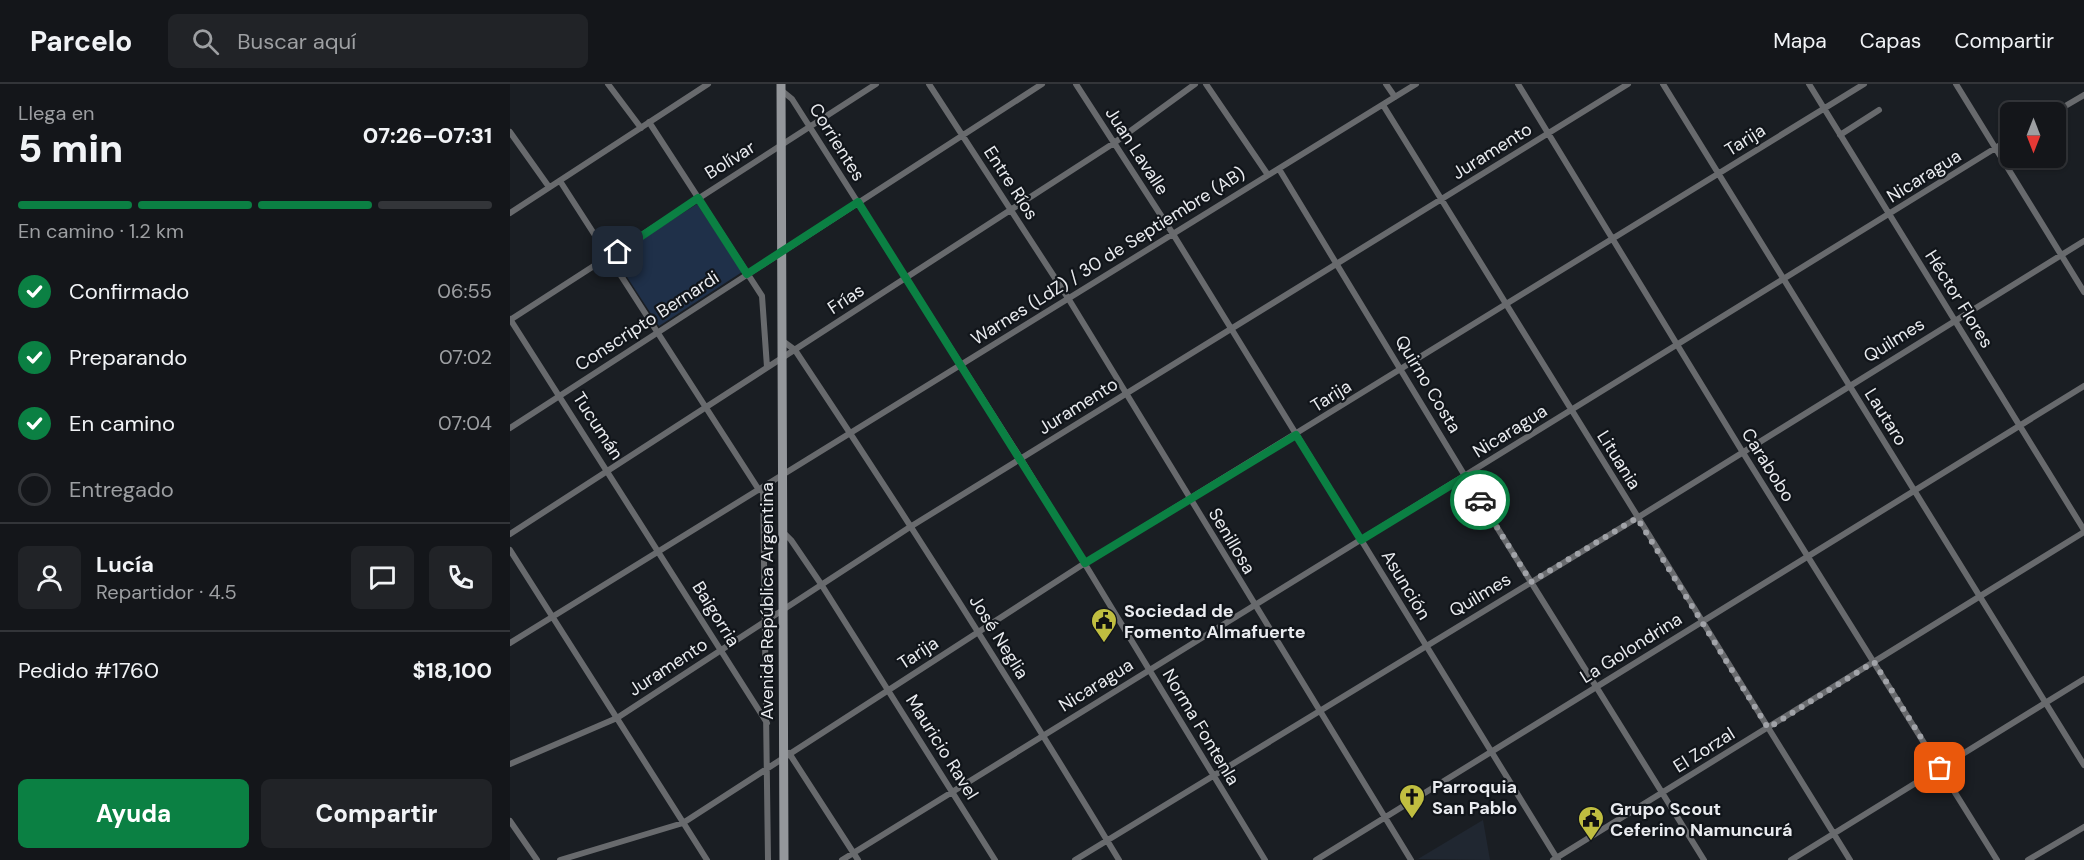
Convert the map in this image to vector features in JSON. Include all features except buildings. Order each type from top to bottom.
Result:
[{"type":"main road","name":"Avenida República Argentina","points":[[781,87],[786,755],[784,860]]},
{"type":"street","points":[[608,84],[641,128]]},
{"type":"street","points":[[510,213],[708,84]]},
{"type":"street","name":"Bolívar","points":[[510,320],[876,84]]},
{"type":"street","name":"Entre Ríos","points":[[929,84],[1068,298]]},
{"type":"street","name":"Conscripto Bernardi","points":[[510,428],[1042,84]]},
{"type":"street","name":"Juan Lavalle","points":[[1076,84],[1173,234]]},
{"type":"street","name":"Frías","points":[[510,534],[1114,143],[1195,84]]},
{"type":"street","points":[[1206,84],[1268,175]]},
{"type":"street","points":[[1386,84],[1395,97]]},
{"type":"street","name":"Warnes (LdZ) / 30 de Septiembre (AB)","points":[[510,644],[1416,84]]},
{"type":"street","name":"Carabobo","points":[[1518,84],[1742,451],[1997,860]]},
{"type":"street","name":"Juramento","points":[[510,764],[617,718],[910,527],[1628,84]]},
{"type":"street","name":"Lautaro","points":[[1663,84],[2084,765]]},
{"type":"street","name":"Héctor Flores","points":[[1809,84],[2084,531]]},
{"type":"street","name":"Tarija","points":[[560,860],[683,822],[1085,563],[1864,84]]},
{"type":"street","points":[[1956,84],[2084,292]]},
{"type":"street","name":"Corrientes","points":[[781,87],[792,99],[961,364]]},
{"type":"street","points":[[2066,106],[2084,95]]},
{"type":"street","name":"Lituania","points":[[1383,105],[1701,623],[1850,860]]},
{"type":"street","points":[[1840,135],[1879,111]]},
{"type":"street","points":[[649,122],[764,301],[767,367]]},
{"type":"street","points":[[510,132],[549,188]]},
{"type":"street","name":"Nicaragua","points":[[842,860],[2000,145]]},
{"type":"street","name":"Quirno Costa","points":[[1280,169],[1531,582],[1704,860]]},
{"type":"street","points":[[560,181],[761,488]]},
{"type":"street","name":"Asunción","points":[[1173,234],[1556,859]]},
{"type":"street","name":"Quilmes","points":[[1075,860],[1637,518],[1954,319],[2084,241]]},
{"type":"street","name":"Senillosa","points":[[1068,298],[1318,712],[1411,860]]},
{"type":"street","name":"Tucumán","points":[[510,320],[609,470],[659,552]]},
{"type":"street","points":[[784,342],[795,350]]},
{"type":"street","name":"José Neglia","points":[[795,350],[978,632],[1119,860]]},
{"type":"street","name":"Norma Fontenla","points":[[961,364],[1265,860]]},
{"type":"street","name":"La Golondrina","points":[[1316,860],[2084,386]]},
{"type":"street","name":"Avenida República Argentina","points":[[761,488],[766,621],[768,860]]},
{"type":"street","name":"El Zorzal","points":[[1556,859],[2084,531]]},
{"type":"street","name":"Mauricio Ravel","points":[[783,532],[821,584],[953,790],[995,860]]},
{"type":"street","points":[[510,550],[707,860]]},
{"type":"street","name":"Baigorria","points":[[659,552],[767,723]]},
{"type":"street","points":[[1791,860],[2084,680]]},
{"type":"street","points":[[786,755],[858,860]]},
{"type":"street","points":[[510,821],[537,860]]},
{"type":"street","points":[[2028,860],[2084,827]]},
{"type":"shaded area","points":[[697,204],[742,272],[659,326],[614,257]]},
{"type":"shaded area","points":[[1483,820],[1490,860],[1418,859]]},
{"type":"way so far","points":[[1480,500],[1531,582],[1637,518],[1768,728],[1874,662],[1940,768]]},
{"type":"place","name":"Sociedad de Fomento Almafuerte","points":[[1104,644]]},
{"type":"place","name":"Parroquia San Pablo","points":[[1412,820]]},
{"type":"place","name":"Grupo Scout Ceferino Namuncurá","points":[[1591,842]]},
{"type":"route","points":[[618,252],[698,198],[747,274],[858,202],[1085,563],[1296,435],[1361,540],[1466,476],[1480,500]]}]
